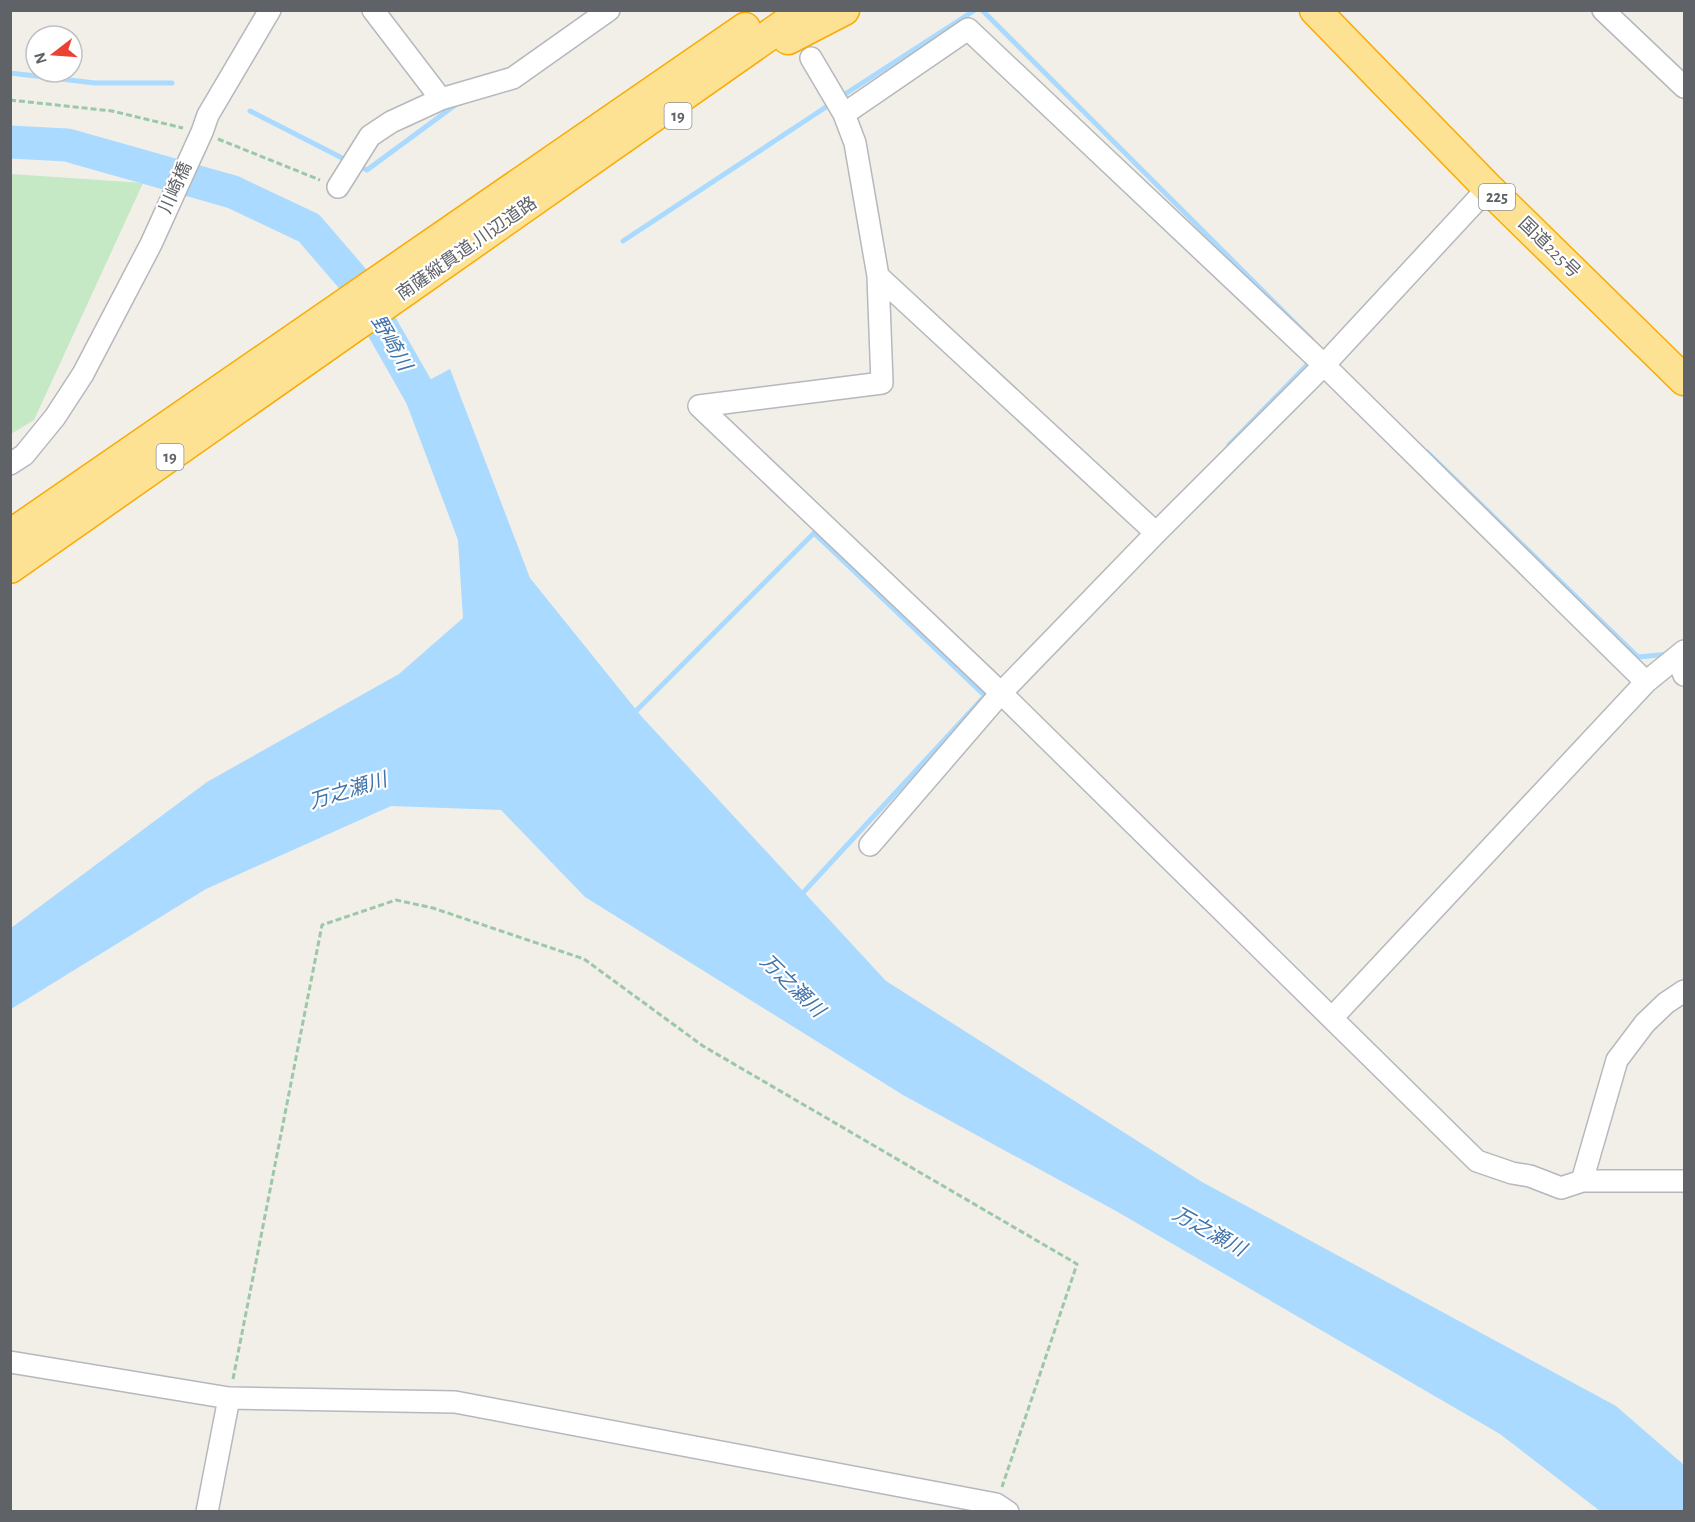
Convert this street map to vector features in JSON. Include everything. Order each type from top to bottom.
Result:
[{"type":"highway","name":"19","points":[[507,206],[672,66],[742,10]]},
{"type":"highway","name":"南薩縦貫道;川辺道路","points":[[10,568],[322,336],[507,206],[770,10]]},
{"type":"highway","name":"南薩縦貫道;川辺道路","points":[[507,206],[805,10]]},
{"type":"highway","name":"19","points":[[507,206],[678,116],[782,42],[844,10]]},
{"type":"highway","name":"国道225号","points":[[1314,10],[1362,62],[1684,380]]},
{"type":"highway","name":"南薩縦貫道;川辺道路","points":[[10,535],[322,336]]},
{"type":"street","name":"川崎橋","points":[[10,464],[24,455],[55,417],[82,374],[151,244],[208,115],[270,10]]},
{"type":"street","points":[[373,10],[441,99]]},
{"type":"street","points":[[338,187],[370,136],[391,122],[441,99],[513,78],[609,10]]},
{"type":"street","points":[[1604,10],[1684,87]]},
{"type":"street","points":[[844,114],[968,29],[1324,365],[1646,682]]},
{"type":"street","points":[[811,58],[844,114],[855,143],[878,276],[882,383],[699,406],[1001,693],[1477,1161],[1512,1173],[1530,1176],[1561,1188],[1582,1181],[1684,1181]]},
{"type":"street","points":[[870,845],[1001,693],[1152,529],[1324,365],[1488,188]]},
{"type":"street","points":[[878,276],[1152,529]]},
{"type":"street","points":[[1332,1018],[1646,682],[1682,660]]},
{"type":"street","points":[[1582,1181],[1617,1060],[1645,1023],[1666,1003],[1684,991]]},
{"type":"street","points":[[10,1362],[229,1398],[455,1402],[999,1509]]},
{"type":"street","points":[[207,1512],[229,1398]]},
{"type":"path","points":[[10,100],[112,111],[202,132],[338,187]]},
{"type":"path","points":[[229,1398],[322,925],[396,900],[433,908],[584,959],[703,1046],[1077,1264],[999,1509]]},
{"type":"green space","points":[[11,174],[143,183],[34,420],[11,434]]},
{"type":"water","name":"万之瀬川","points":[[450,369],[530,578],[642,717],[886,981],[1202,1182],[1616,1406],[1684,1465],[1684,1511],[1600,1511],[1500,1434],[1116,1211],[903,1095],[585,897],[501,810],[391,806],[206,889],[11,1009],[11,928],[207,782],[399,674],[463,618],[458,540],[403,394]]},
{"type":"waterway","points":[[839,98],[975,10]]},
{"type":"waterway","points":[[982,10],[1312,340]]},
{"type":"waterway","points":[[10,73],[95,83],[172,83]]},
{"type":"waterway","points":[[356,165],[367,170],[458,103]]},
{"type":"waterway","points":[[623,241],[832,103]]},
{"type":"waterway","points":[[250,111],[348,161]]},
{"type":"waterway","name":"野崎川","points":[[10,142],[67,145],[233,192],[309,228],[358,285],[439,427]]},
{"type":"waterway","points":[[1229,445],[1309,363]]},
{"type":"waterway","points":[[1427,452],[1638,657],[1670,654]]},
{"type":"waterway","points":[[633,714],[814,533],[985,696],[988,693]]},
{"type":"waterway","points":[[800,896],[983,698]]}]
